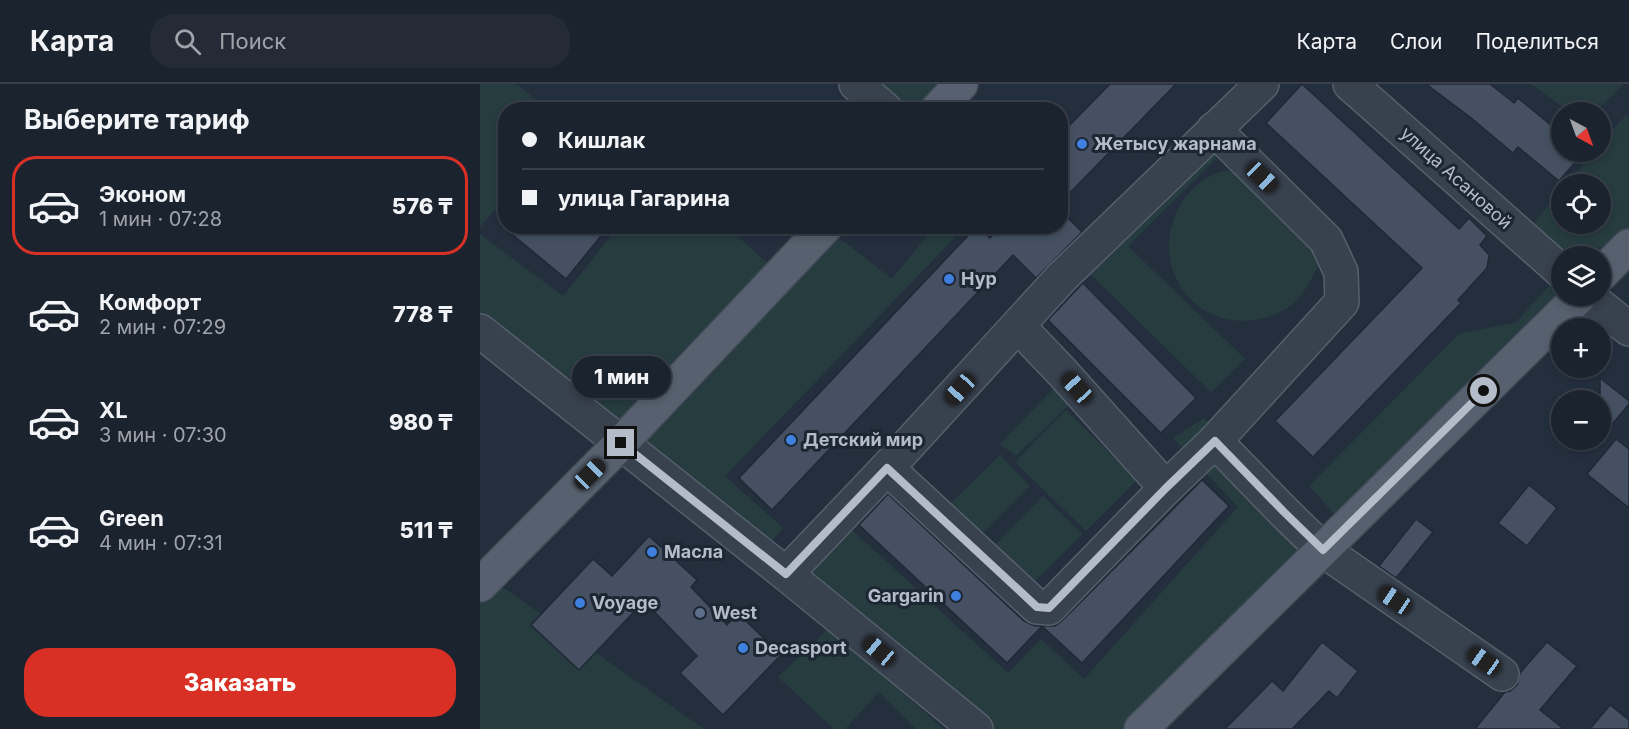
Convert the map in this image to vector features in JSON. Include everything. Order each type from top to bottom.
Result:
[{"type":"main road","points":[[944,102],[961,84]]},
{"type":"main road","points":[[480,585],[621,443],[818,234]]},
{"type":"main road","points":[[1611,264],[1629,246]]},
{"type":"main road","points":[[1141,729],[1570,306]]},
{"type":"street","points":[[856,84],[877,102]]},
{"type":"street","points":[[786,574],[887,468],[1062,277],[1262,84]]},
{"type":"street","name":"улица Асановой","points":[[1350,84],[1551,262]]},
{"type":"street","points":[[887,468],[1037,607],[1049,608],[1215,441],[1342,302],[1341,272],[1326,240],[1214,129]]},
{"type":"street","points":[[1600,306],[1629,329]]},
{"type":"street","points":[[1018,326],[1166,488]]},
{"type":"street","points":[[480,331],[786,574],[976,729]]},
{"type":"street","points":[[1215,441],[1323,550],[1502,674]]},
{"type":"green space","points":[[480,84],[517,84],[539,102],[498,102],[498,206],[480,227]]},
{"type":"green space","points":[[872,84],[944,84],[927,102],[895,102]]},
{"type":"green space","points":[[1531,84],[1624,84],[1605,102],[1556,102]]},
{"type":"green space","points":[[1626,115],[1629,118],[1629,235],[1611,248],[1611,246],[1551,247],[1529,229],[1551,202],[1551,234],[1611,234],[1611,174],[1575,174],[1586,162],[1611,162],[1611,132]]},
{"type":"green space","points":[[1238,137],[1128,246],[1245,359],[1211,392],[1084,268],[1099,225]]},
{"type":"green space","points":[[1256,168],[1280,176],[1320,261],[1310,282],[1298,299],[1282,311],[1260,319],[1236,320],[1214,315],[1196,304],[1182,288],[1173,270],[1169,248],[1172,226],[1183,200],[1192,190],[1213,175],[1237,169]]},
{"type":"green space","points":[[480,234],[563,296],[612,234],[735,234],[774,269],[616,429],[480,313]]},
{"type":"green space","points":[[832,234],[892,279],[928,234],[958,234],[725,476],[783,528],[760,555],[628,449]]},
{"type":"green space","points":[[1551,284],[1551,302],[1338,518],[1309,486],[1460,333],[1515,323]]},
{"type":"green space","points":[[1058,384],[1073,401],[1016,456],[1000,444]]},
{"type":"green space","points":[[1066,410],[1137,480],[1086,531],[1015,462]]},
{"type":"green space","points":[[1204,418],[1327,532],[1129,729],[988,729],[779,560],[826,506],[1008,673],[1041,639],[1084,679],[1238,507],[1173,438]]},
{"type":"green space","points":[[1000,455],[1030,486],[981,535],[950,504]]},
{"type":"green space","points":[[1043,496],[1082,534],[1030,586],[992,548]]},
{"type":"green space","points":[[494,581],[704,729],[480,729],[480,595]]},
{"type":"green space","points":[[830,627],[943,729],[916,729],[879,692],[845,729],[834,729],[778,677]]},
{"type":"building","points":[[1110,84],[1176,84],[1068,195],[1068,127]]},
{"type":"building","points":[[1302,84],[1459,229],[1469,218],[1487,236],[1480,245],[1489,255],[1487,268],[1458,300],[1461,303],[1313,457],[1275,421],[1422,268],[1266,123]]},
{"type":"building","points":[[1426,84],[1490,84],[1514,103],[1518,98],[1551,125],[1551,162],[1575,162],[1565,174],[1551,174],[1518,147],[1513,153]]},
{"type":"building","points":[[1068,218],[1082,232],[1036,278],[1013,255],[772,510],[739,478],[969,234],[986,234],[990,238],[994,234],[1068,234]]},
{"type":"building","points":[[512,234],[603,234],[566,279]]},
{"type":"building","points":[[1083,283],[1196,398],[1161,433],[1048,320]]},
{"type":"building","points":[[1600,378],[1629,401],[1611,426],[1611,390],[1600,390]]},
{"type":"building","points":[[1616,439],[1629,449],[1629,508],[1587,474],[1607,450],[1611,450],[1611,445]]},
{"type":"building","points":[[1202,480],[1229,506],[1082,663],[1042,626],[1055,626],[1062,621]]},
{"type":"building","points":[[1529,485],[1557,508],[1527,546],[1498,523]]},
{"type":"building","points":[[888,494],[1024,621],[1035,626],[1042,626],[1007,663],[859,525]]},
{"type":"building","points":[[1416,519],[1433,532],[1396,578],[1379,566]]},
{"type":"building","points":[[649,536],[697,580],[691,587],[727,625],[738,613],[781,655],[723,715],[680,673],[697,656],[644,601],[579,670],[531,625],[593,559],[612,576]]},
{"type":"building","points":[[1322,642],[1358,671],[1337,698],[1329,691],[1292,729],[1225,729],[1272,681],[1283,691]]},
{"type":"building","points":[[1547,642],[1577,666],[1540,710],[1564,729],[1475,729],[1505,692],[1517,685],[1520,673]]},
{"type":"building","points":[[1610,705],[1629,720],[1629,729],[1590,729]]},
{"type":"place","name":"Жетысу жарнама","points":[[1082,144]]},
{"type":"place","name":"Нур","points":[[949,279]]},
{"type":"place","name":"Детский мир","points":[[791,440]]},
{"type":"place","name":"Масла","points":[[652,552]]},
{"type":"place","name":"Gargarin","points":[[956,596]]},
{"type":"place","name":"Voyage","points":[[580,603]]},
{"type":"place","name":"West","points":[[700,613]]},
{"type":"place","name":"Decasport","points":[[743,648]]},
{"type":"route","points":[[621,443],[786,574],[887,468],[1037,607],[1049,608],[1215,441],[1323,550],[1484,391]]}]
